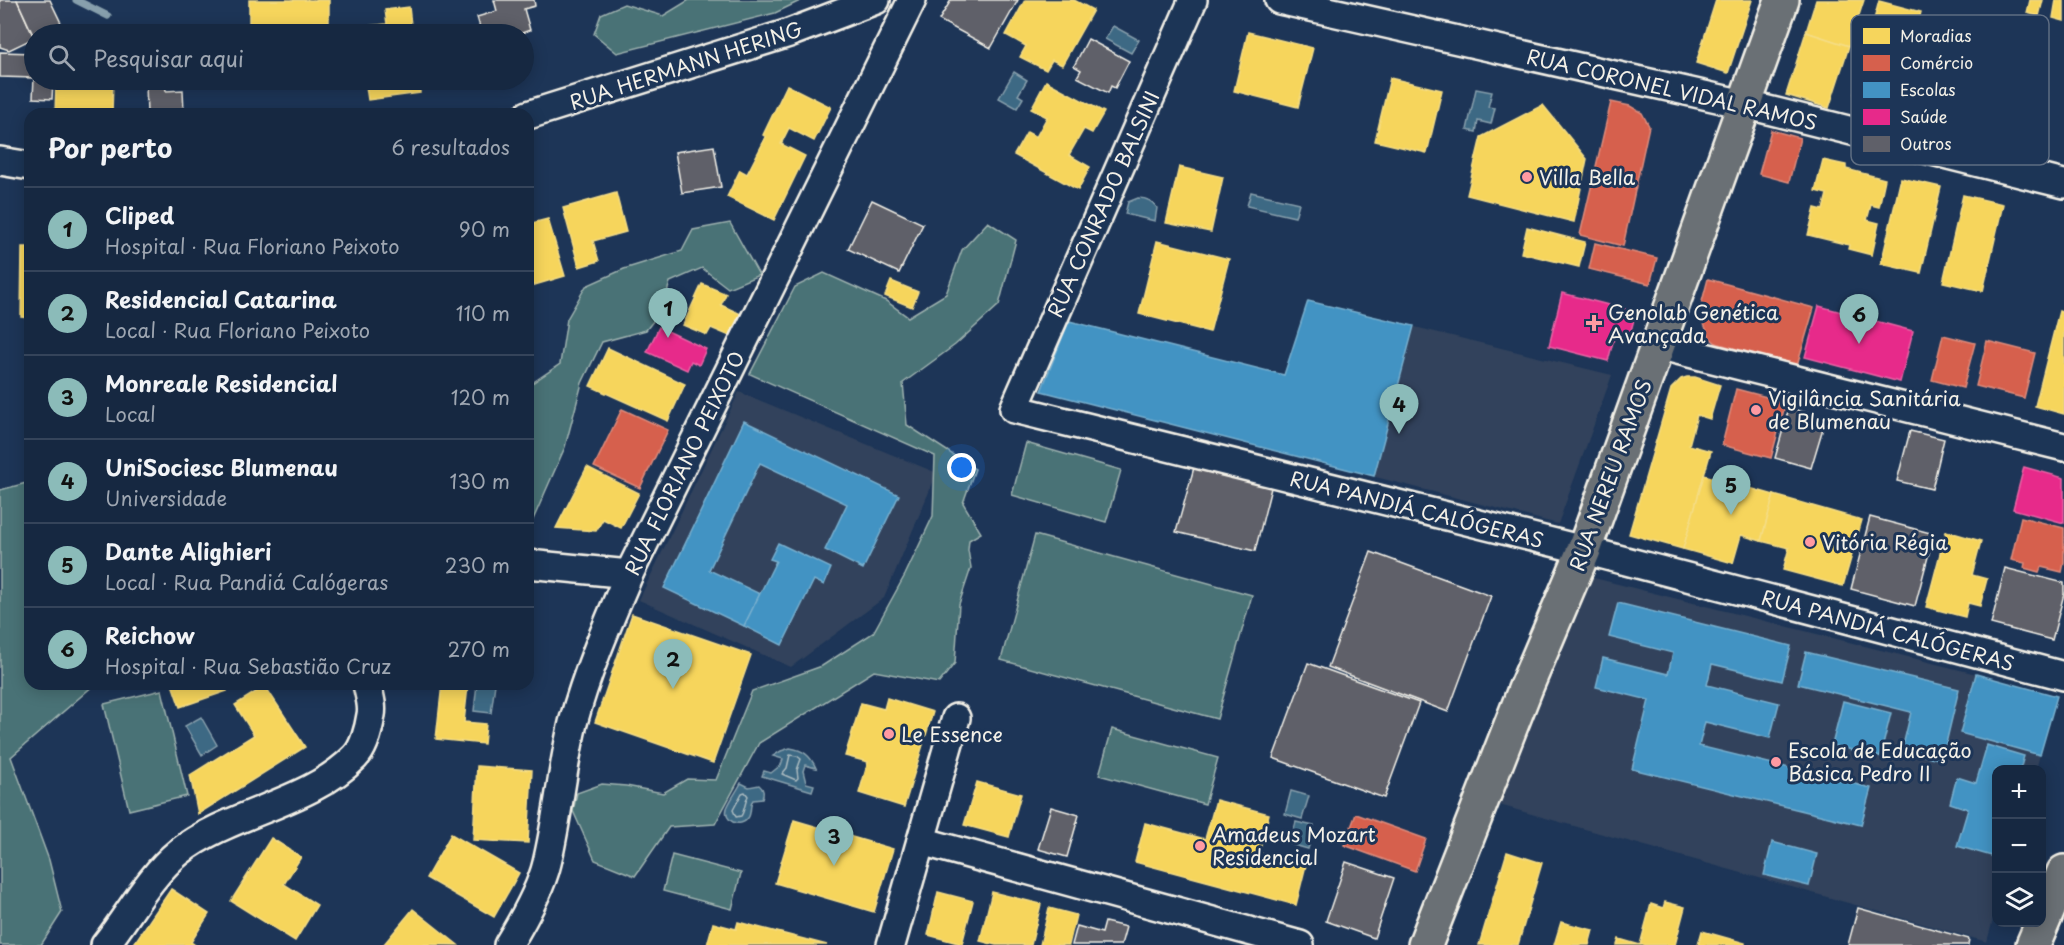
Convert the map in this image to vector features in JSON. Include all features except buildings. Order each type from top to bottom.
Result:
[{"type":"main road","name":"RUA NEREU RAMOS","points":[[1425,945],[1526,687],[1584,550],[1782,0]]},
{"type":"main road","points":[[2033,945],[2064,872]]},
{"type":"street","name":"RUA HERMANN HERING","points":[[534,113],[789,33],[876,0]]},
{"type":"street","name":"RUA FLORIANO PEIXOTO","points":[[508,945],[524,919],[547,865],[573,724],[589,667],[629,574],[912,0]]},
{"type":"street","name":"RUA CONRADO BALSINI","points":[[1014,409],[1192,0]]},
{"type":"street","name":"RUA CORONEL VIDAL RAMOS","points":[[1279,0],[1744,104],[1851,131]]},
{"type":"street","points":[[0,161],[24,165]]},
{"type":"street","name":"RUA CORONEL VIDAL RAMOS","points":[[1988,165],[2064,184]]},
{"type":"street","points":[[1657,345],[2064,447]]},
{"type":"street","name":"RUA PANDIÁ CALÓGERAS","points":[[1014,409],[1584,550],[2064,676]]},
{"type":"street","points":[[534,565],[629,574]]},
{"type":"street","points":[[105,945],[154,879],[178,853],[205,834],[304,791],[332,776],[356,756],[365,739],[372,713],[368,690]]},
{"type":"street","points":[[891,945],[956,718]]},
{"type":"street","points":[[921,841],[1300,945]]},
{"type":"shaded area","points":[[1308,301],[1612,375],[1558,524],[1041,391],[1069,321],[1284,375]]},
{"type":"shaded area","points":[[739,392],[937,473],[884,598],[791,667],[639,600]]},
{"type":"shaded area","name":"Escola de Educação Básica Pedro II","points":[[1590,577],[1976,674],[1960,733],[2040,755],[2037,765],[1992,765],[1992,923],[1987,942],[1496,804]]},
{"type":"green space","points":[[689,0],[802,0],[775,13],[617,53],[594,34],[601,14],[624,4],[663,16]]},
{"type":"green space","points":[[988,222],[1016,240],[999,305],[955,345],[903,383],[907,425],[975,469],[963,503],[981,533],[969,540],[971,568],[959,604],[955,663],[939,683],[874,671],[759,743],[715,824],[669,827],[635,876],[595,860],[573,811],[577,793],[602,784],[663,793],[687,779],[716,780],[752,691],[822,666],[873,633],[905,575],[933,516],[935,456],[750,374],[795,287],[824,273],[886,301],[908,317],[946,294],[962,250]]},
{"type":"green space","points":[[730,223],[759,275],[728,288],[702,268],[670,282],[662,310],[646,330],[602,342],[582,383],[565,447],[534,517],[534,382],[560,364],[567,319],[586,286],[624,269],[682,251],[693,230]]},
{"type":"green space","points":[[1026,443],[1121,470],[1106,522],[1012,495]]},
{"type":"green space","points":[[24,484],[24,690],[88,690],[11,757],[49,860],[62,912],[41,945],[0,945],[0,490]]},
{"type":"green space","points":[[1035,535],[1252,595],[1217,719],[1001,660]]},
{"type":"green space","points":[[162,690],[187,796],[129,810],[104,704]]},
{"type":"green space","points":[[1112,729],[1218,758],[1205,804],[1099,775]]},
{"type":"green space","points":[[672,855],[741,873],[732,909],[663,891]]},
{"type":"water","points":[[1113,26],[1139,40],[1131,53],[1105,39]]},
{"type":"water","points":[[1014,72],[1027,80],[1018,95],[1023,98],[1017,108],[999,98]]},
{"type":"water","points":[[1476,89],[1492,92],[1488,107],[1495,108],[1491,124],[1478,121],[1476,132],[1467,130]]},
{"type":"water","points":[[1251,192],[1299,203],[1295,217],[1247,206]]},
{"type":"water","points":[[1138,198],[1149,200],[1157,208],[1155,221],[1125,214],[1128,202]]},
{"type":"water","points":[[476,690],[494,690],[491,713],[474,711]]},
{"type":"water","points":[[201,717],[217,745],[202,755],[185,726]]},
{"type":"water","points":[[790,748],[806,754],[814,763],[816,768],[805,765],[803,771],[806,783],[814,785],[812,791],[762,776],[764,771],[771,773],[781,765],[783,759],[773,756]]},
{"type":"water","points":[[741,783],[749,787],[759,785],[763,790],[763,795],[762,799],[753,800],[748,818],[737,823],[730,820],[726,813]]},
{"type":"water","points":[[1291,791],[1309,796],[1302,819],[1285,814]]},
{"type":"water","points":[[1296,822],[1314,826],[1308,849],[1290,844]]},
{"type":"waterway","points":[[76,0],[108,16]]},
{"type":"place","name":"Villa Bella","points":[[1527,177]]},
{"type":"place","name":"Genolab Genética Avançada","points":[[1594,323]]},
{"type":"place","name":"Cliped","points":[[668,338]]},
{"type":"place","name":"Reichow","points":[[1859,344]]},
{"type":"place","name":"Vigilância Sanitária de Blumenau","points":[[1756,410]]},
{"type":"place","name":"UniSociesc Blumenau","points":[[1399,434]]},
{"type":"place","name":"Dante Alighieri","points":[[1731,515]]},
{"type":"place","name":"Vitória Régia","points":[[1810,542]]},
{"type":"place","name":"Residencial Catarina","points":[[673,689]]},
{"type":"place","name":"Le Essence","points":[[889,734]]},
{"type":"place","name":"Escola de Educação Básica Pedro II","points":[[1776,762]]},
{"type":"place","name":"Amadeus Mozart Residencial","points":[[1200,846]]},
{"type":"place","name":"Monreale Residencial","points":[[834,866]]}]
